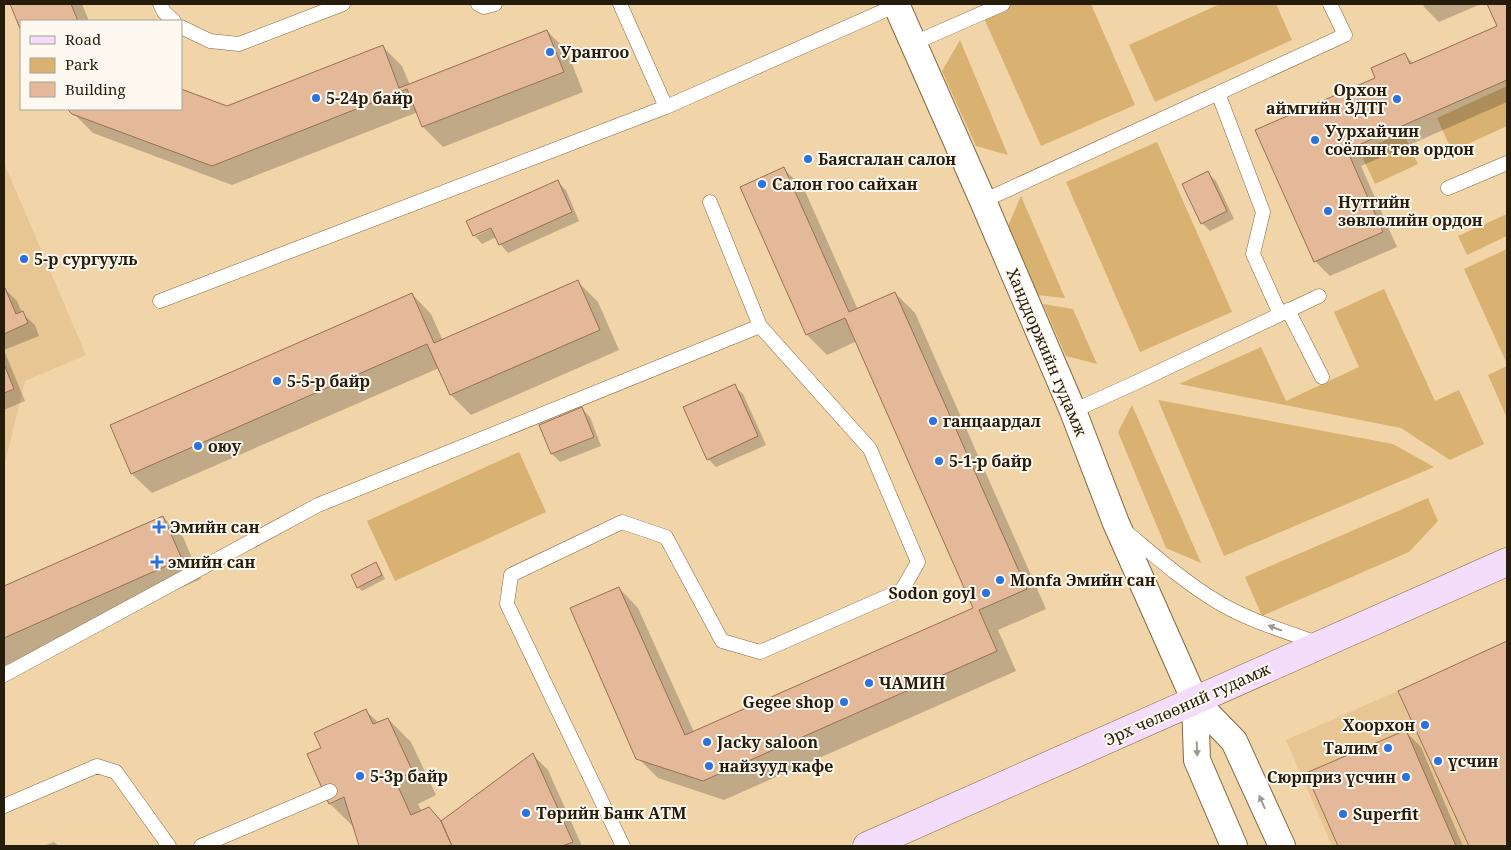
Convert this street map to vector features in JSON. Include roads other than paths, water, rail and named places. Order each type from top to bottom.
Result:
[{"type":"main road","name":"Эрх чөлөөний гудамж","points":[[867,846],[1507,562]]},
{"type":"street","name":"Ханддоржийн гудамж","points":[[896,5],[983,201],[1073,411],[1116,523],[1195,701]]},
{"type":"street","points":[[1195,701],[1197,760],[1234,846]]},
{"type":"street","points":[[1195,701],[1234,741],[1282,846]]},
{"type":"lane","points":[[160,4],[164,12],[173,20]]},
{"type":"lane","points":[[182,27],[210,41],[239,44],[343,4]]},
{"type":"lane","points":[[478,4],[484,8],[495,4]]},
{"type":"lane","points":[[620,4],[666,107]]},
{"type":"lane","points":[[914,43],[1003,4]]},
{"type":"lane","points":[[983,201],[1345,35],[1330,4]]},
{"type":"lane","points":[[160,301],[666,107],[896,5]]},
{"type":"lane","points":[[1218,93],[1263,212],[1253,254],[1322,377]]},
{"type":"lane","points":[[1448,188],[1507,163]]},
{"type":"lane","points":[[623,846],[506,604],[511,575],[622,522],[666,537],[722,641],[760,652],[902,590],[918,562],[870,449],[760,326],[710,202]]},
{"type":"lane","points":[[1073,411],[1319,296]]},
{"type":"lane","points":[[4,675],[318,505],[760,326]]},
{"type":"lane","points":[[1116,523],[1165,564],[1216,601],[1257,621],[1321,644]]},
{"type":"lane","points":[[4,806],[97,766],[116,772],[169,846]]},
{"type":"lane","points":[[201,846],[330,791]]},
{"type":"place","name":"Урангоо","points":[[550,52]]},
{"type":"place","name":"5-24р байр","points":[[316,98]]},
{"type":"place","name":"Орхон аймгийн ЗДТГ","points":[[1397,99]]},
{"type":"place","name":"Уурхайчин соёлын төв ордон","points":[[1315,140]]},
{"type":"place","name":"Баясгалан салон","points":[[808,159]]},
{"type":"place","name":"Салон гоо сайхан","points":[[762,184]]},
{"type":"place","name":"Нутгийн зөвлөлийн ордон","points":[[1328,211]]},
{"type":"place","name":"5-р сургууль","points":[[24,259]]},
{"type":"place","name":"5-5-р байр","points":[[277,381]]},
{"type":"place","name":"ганцаардал","points":[[933,421]]},
{"type":"place","name":"оюу","points":[[198,446]]},
{"type":"place","name":"5-1-р байр","points":[[939,461]]},
{"type":"place","name":"Эмийн сан","points":[[159,527]]},
{"type":"place","name":"эмийн сан","points":[[157,562]]},
{"type":"place","name":"Monfa Эмийн сан","points":[[1000,580]]},
{"type":"place","name":"Sodon goyl","points":[[986,593]]},
{"type":"place","name":"ЧАМИН","points":[[869,683]]},
{"type":"place","name":"Gegee shop","points":[[844,702]]},
{"type":"place","name":"Хоорхон","points":[[1425,725]]},
{"type":"place","name":"Jacky saloon","points":[[707,742]]},
{"type":"place","name":"Талим","points":[[1388,748]]},
{"type":"place","name":"үсчин","points":[[1438,761]]},
{"type":"place","name":"найзууд кафе","points":[[709,766]]},
{"type":"place","name":"5-3р байр","points":[[360,776]]},
{"type":"place","name":"Сюрприз үсчин","points":[[1406,777]]},
{"type":"place","name":"Төрийн Банк АТМ","points":[[526,813]]},
{"type":"place","name":"Superfit","points":[[1343,814]]}]
